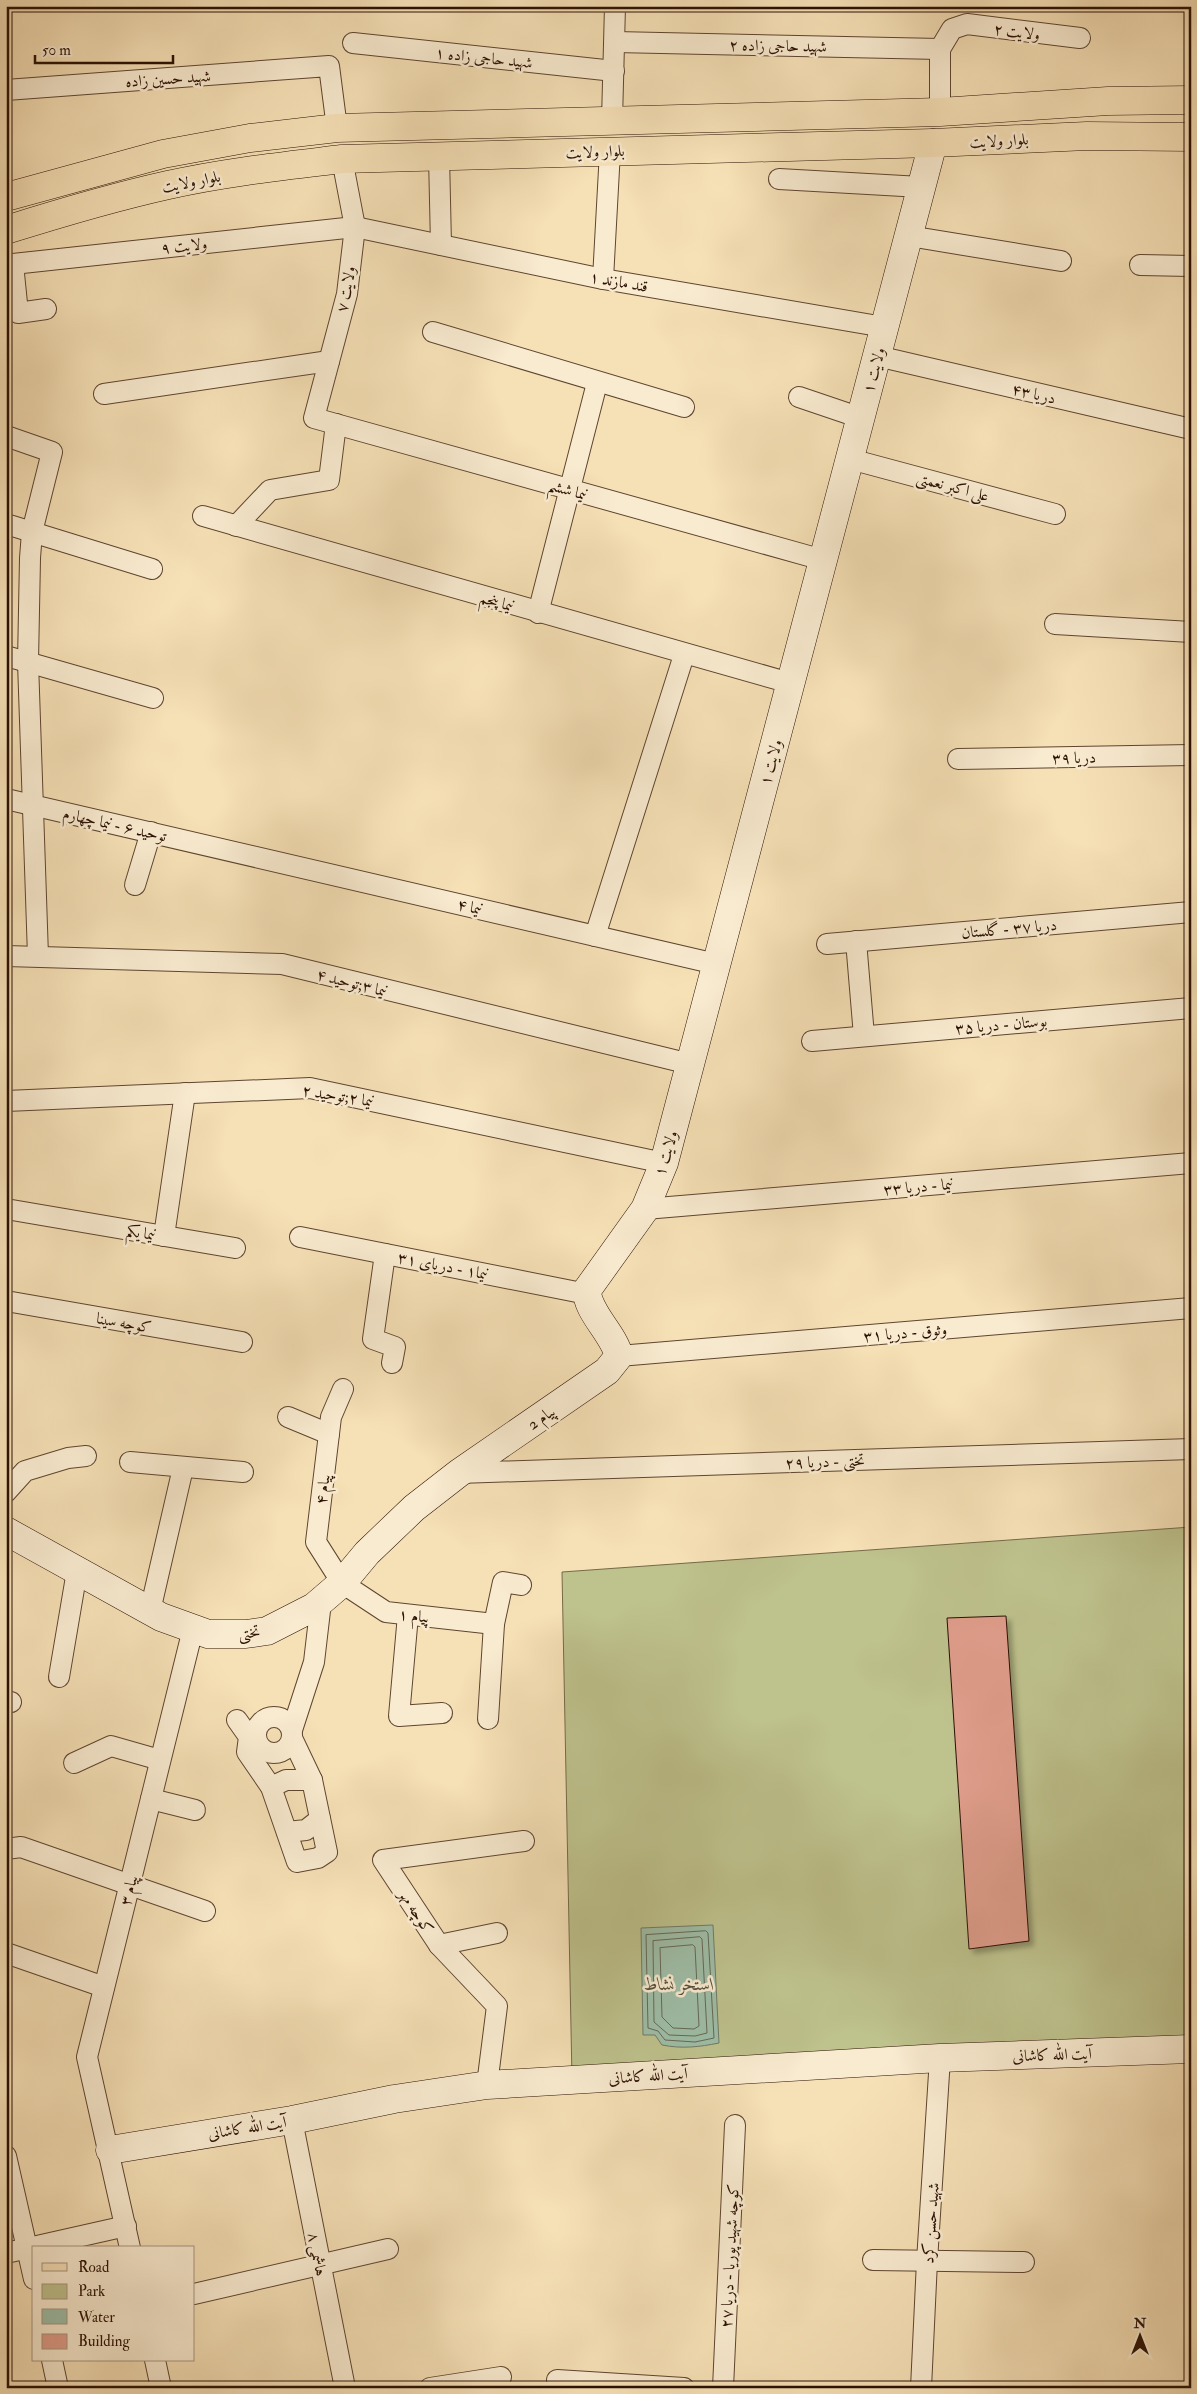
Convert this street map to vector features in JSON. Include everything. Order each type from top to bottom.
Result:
[{"type":"main road","name":"بلوار ولایت","points":[[6,197],[163,154],[250,138],[337,128],[940,112],[1108,101],[1185,100]]},
{"type":"main road","points":[[1185,100],[1164,112],[1162,121],[1165,128],[1185,137]]},
{"type":"main road","points":[[1104,137],[1120,125],[1123,117],[1120,109],[1108,101]]},
{"type":"main road","name":"بلوار ولایت","points":[[6,230],[78,208],[170,185],[255,169],[342,159],[933,144],[1104,137],[1185,137]]},
{"type":"street","points":[[612,120],[615,6]]},
{"type":"street","name":"ولایت ۲","points":[[940,49],[952,29],[967,24],[1080,38]]},
{"type":"street","name":"شهید حاجی زاده ۲","points":[[615,42],[940,49]]},
{"type":"street","name":"شهید حاجی زاده ۱","points":[[353,43],[614,71]]},
{"type":"street","points":[[940,49],[940,112]]},
{"type":"street","name":"شهید حسین زاده","points":[[6,90],[329,66],[337,128]]},
{"type":"street","name":"ولایت ۱","points":[[587,1294],[589,1286],[646,1209],[664,1163],[933,144]]},
{"type":"street","points":[[603,279],[610,151]]},
{"type":"street","points":[[439,156],[441,245]]},
{"type":"street","name":"ولایت ۷","points":[[314,418],[347,294],[355,227],[342,159]]},
{"type":"street","points":[[779,179],[922,187]]},
{"type":"street","name":"قند مازند ۱","points":[[355,227],[603,279],[884,327]]},
{"type":"street","name":"ولایت ۹","points":[[46,309],[18,313],[13,264],[355,227]]},
{"type":"street","points":[[909,236],[1061,261]]},
{"type":"street","points":[[1140,265],[1191,266]]},
{"type":"street","points":[[433,332],[597,383],[684,407]]},
{"type":"street","name":"دریا ۴۳","points":[[877,356],[1191,430]]},
{"type":"street","points":[[104,394],[329,361]]},
{"type":"street","points":[[538,613],[597,383]]},
{"type":"street","points":[[799,397],[861,418]]},
{"type":"street","name":"نیما ششم","points":[[314,418],[823,560]]},
{"type":"street","points":[[236,526],[270,490],[329,480],[336,424]]},
{"type":"street","points":[[6,436],[52,452],[32,532],[28,662],[38,956]]},
{"type":"street","name":"علی اکبر نعمتی","points":[[850,459],[1055,514]]},
{"type":"street","name":"نیما پنجم","points":[[203,516],[538,613],[790,683]]},
{"type":"street","points":[[6,524],[152,569]]},
{"type":"street","points":[[1055,624],[1191,632]]},
{"type":"street","points":[[595,936],[684,654]]},
{"type":"street","points":[[6,656],[153,698]]},
{"type":"street","name":"دریا ۳۹","points":[[958,759],[1191,755]]},
{"type":"street","name":"توحید ۶ - نیما چهارم","points":[[6,799],[224,848]]},
{"type":"street","points":[[135,886],[151,832]]},
{"type":"street","name":"نیما ۴","points":[[224,848],[716,964]]},
{"type":"street","name":"دریا ۳۷ - گلستان","points":[[827,944],[1191,912]]},
{"type":"street","points":[[856,941],[864,1036]]},
{"type":"street","name":"نیما ۳;توحید ۴","points":[[6,956],[282,964],[690,1064]]},
{"type":"street","name":"بوستان - دریا ۳۵","points":[[812,1041],[1191,1008]]},
{"type":"street","name":"نیما ۲;توحید ۲","points":[[6,1101],[310,1088],[664,1163]]},
{"type":"street","name":"نیما یکم","points":[[6,1209],[164,1236],[185,1093]]},
{"type":"street","name":"نیما - دریا ۳۳","points":[[646,1209],[1191,1163]]},
{"type":"street","points":[[164,1236],[235,1248]]},
{"type":"street","name":"نیما۱ - دریای ۳۱","points":[[300,1237],[587,1294]]},
{"type":"street","points":[[385,1254],[373,1339],[395,1347],[392,1362]]},
{"type":"street","points":[[587,1294],[589,1301],[616,1345],[619,1356]]},
{"type":"street","name":"کوچه سینا","points":[[6,1301],[242,1342]]},
{"type":"street","name":"وثوق - دریا ۳۱","points":[[619,1356],[1191,1308]]},
{"type":"street","name":"پیام 2","points":[[459,1473],[607,1371],[619,1356]]},
{"type":"street","name":"پیام ۴","points":[[342,1583],[316,1542],[331,1417],[343,1389]]},
{"type":"street","points":[[288,1417],[329,1434]]},
{"type":"street","name":"تختی - دریا ۲۹","points":[[459,1473],[1191,1449]]},
{"type":"street","points":[[6,1492],[25,1471],[68,1458],[86,1456]]},
{"type":"street","points":[[130,1462],[243,1472]]},
{"type":"street","points":[[150,1611],[183,1468]]},
{"type":"street","name":"تختی","points":[[6,1531],[150,1611],[208,1634],[246,1634],[267,1630],[291,1620],[321,1602],[342,1583],[367,1553],[396,1525],[459,1473]]},
{"type":"street","points":[[59,1677],[77,1571]]},
{"type":"street","points":[[488,1719],[494,1624],[503,1582],[521,1585]]},
{"type":"street","name":"پیام ۱","points":[[342,1583],[386,1612],[494,1624]]},
{"type":"street","points":[[237,1720],[262,1749],[276,1754],[289,1747],[314,1662],[321,1602]]},
{"type":"street","points":[[408,1615],[399,1716],[442,1713]]},
{"type":"street","name":"پيام ۳","points":[[130,2246],[110,2150],[86,2057],[193,1629]]},
{"type":"street","points":[[273,1716],[287,1720],[292,1734],[312,1780],[328,1852],[318,1858],[297,1862],[271,1787],[247,1752],[260,1722],[273,1716]]},
{"type":"street","points":[[74,1763],[110,1746],[160,1760]]},
{"type":"street","points":[[271,1787],[286,1780],[312,1780]]},
{"type":"street","points":[[151,1799],[195,1810]]},
{"type":"street","points":[[287,1832],[306,1830],[320,1819]]},
{"type":"street","name":"کوچه مهر","points":[[487,2085],[497,2006],[439,1945],[383,1860],[524,1841]]},
{"type":"street","points":[[6,1849],[20,1848],[205,1911]]},
{"type":"street","points":[[439,1945],[497,1933]]},
{"type":"street","points":[[6,1953],[104,1987]]},
{"type":"street","name":"آیت الله کاشانی","points":[[110,2150],[292,2120],[394,2099],[487,2085],[940,2058],[1191,2049]]},
{"type":"street","name":"شهید حسن کرد","points":[[921,2388],[940,2058]]},
{"type":"street","name":"هاشمی ۸","points":[[292,2120],[345,2388]]},
{"type":"street","name":"کوچه شهید پوریا - دریا ۲۷","points":[[723,2388],[734,2125]]},
{"type":"street","points":[[6,2156],[32,2270]]},
{"type":"street","points":[[36,2246],[126,2226]]},
{"type":"street","points":[[6,2253],[32,2247]]},
{"type":"street","points":[[195,2294],[388,2250]]},
{"type":"street","points":[[873,2260],[1024,2262]]},
{"type":"street","points":[[52,2362],[58,2388]]},
{"type":"street","points":[[155,2362],[160,2388]]},
{"type":"street","points":[[430,2388],[501,2377]]},
{"type":"street","points":[[557,2380],[684,2388]]},
{"type":"green space","points":[[1191,1527],[1191,2044],[572,2079],[562,1572]]},
{"type":"water","name":"استخر نشاط","points":[[713,1925],[719,2043],[691,2047],[662,2045],[655,2035],[643,2035],[641,1928]]},
{"type":"building","points":[[1006,1616],[1029,1941],[969,1949],[947,1618]]}]
